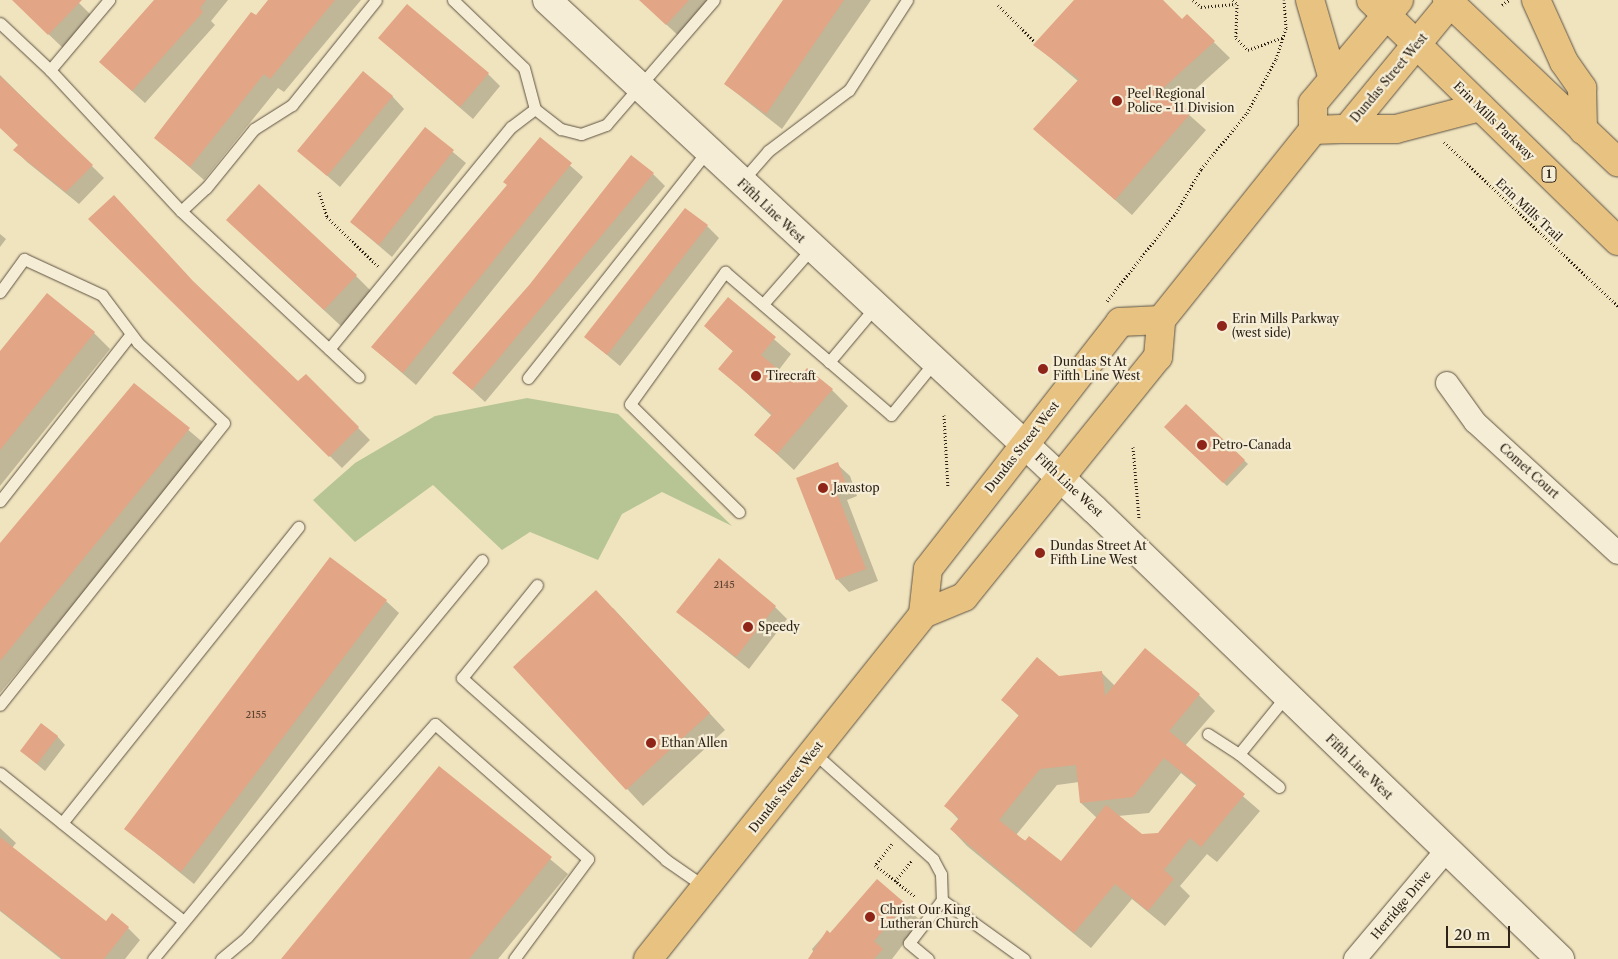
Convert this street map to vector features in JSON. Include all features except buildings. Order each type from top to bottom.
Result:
[{"type":"main road","points":[[1310,0],[1333,80]]},
{"type":"main road","points":[[1536,0],[1559,54],[1582,88],[1583,130]]},
{"type":"main road","points":[[1450,1],[1618,162]]},
{"type":"main road","name":"Dundas Street West","points":[[1313,130],[1347,129],[1418,45],[1450,1]]},
{"type":"main road","points":[[1161,320],[1313,130],[1313,103],[1333,80],[1386,5]]},
{"type":"main road","name":"Erin Mills Parkway","points":[[1386,5],[1418,45],[1618,241]]},
{"type":"main road","points":[[1347,129],[1396,129],[1480,107]]},
{"type":"main road","name":"Dundas Street West","points":[[648,959],[923,614],[964,597],[1158,357],[1161,320],[1120,322],[928,569],[923,614]]},
{"type":"street","name":"Fifth Line West","points":[[547,0],[707,151],[1061,477],[1446,851],[1560,959]]},
{"type":"street","name":"Comet Court","points":[[1447,383],[1476,422],[1618,553]]},
{"type":"street","name":"Herridge Drive","points":[[1355,959],[1446,851]]},
{"type":"lane","points":[[50,70],[109,0]]},
{"type":"lane","points":[[181,211],[206,188],[254,129],[292,105],[376,0]]},
{"type":"lane","points":[[453,0],[524,68],[535,109],[561,129],[582,134],[606,125],[714,0]]},
{"type":"lane","points":[[741,182],[768,151],[849,90],[907,0]]},
{"type":"lane","points":[[0,23],[50,70],[181,211],[359,376]]},
{"type":"lane","points":[[329,349],[511,127],[535,109]]},
{"type":"lane","points":[[528,378],[707,151]]},
{"type":"lane","points":[[763,304],[812,248]]},
{"type":"lane","points":[[0,292],[24,259],[102,295],[131,334],[224,423],[0,705]]},
{"type":"lane","points":[[739,512],[630,404],[725,272],[891,415],[936,360]]},
{"type":"lane","points":[[830,362],[876,306]]},
{"type":"lane","points":[[0,501],[131,334]]},
{"type":"lane","points":[[62,823],[298,527]]},
{"type":"lane","points":[[152,959],[181,919],[482,560]]},
{"type":"lane","points":[[538,585],[462,678],[666,860],[706,888]]},
{"type":"lane","points":[[1239,754],[1286,696]]},
{"type":"lane","points":[[220,959],[247,936],[435,724],[588,859],[514,959]]},
{"type":"lane","points":[[1208,734],[1239,754],[1279,788]]},
{"type":"lane","points":[[813,752],[922,849],[941,874],[942,900],[909,943],[928,959]]},
{"type":"lane","points":[[0,773],[181,919]]},
{"type":"lane","points":[[942,900],[1024,959]]},
{"type":"path","points":[[1193,0],[1201,7],[1237,4]]},
{"type":"path","points":[[1233,0],[1237,4],[1236,38],[1248,50],[1283,37]]},
{"type":"path","points":[[1102,307],[1176,213],[1201,169],[1247,113],[1286,28],[1284,0]]},
{"type":"path","points":[[1502,5],[1509,0]]},
{"type":"path","points":[[998,5],[1035,42]]},
{"type":"path","name":"Erin Mills Trail","points":[[1436,137],[1618,306]]},
{"type":"path","points":[[319,192],[327,217],[389,277]]},
{"type":"path","points":[[944,415],[948,488]]},
{"type":"path","points":[[1133,447],[1140,520]]},
{"type":"path","points":[[902,832],[875,865],[916,897]]},
{"type":"path","points":[[895,881],[922,849]]},
{"type":"green space","points":[[527,398],[618,414],[732,526],[662,492],[622,514],[598,560],[530,532],[502,550],[433,485],[355,542],[313,500],[355,463],[435,416]]},
{"type":"place","name":"Peel Regional Police - 11 Division","points":[[1117,101]]},
{"type":"place","name":"Erin Mills Parkway (west side)","points":[[1222,326]]},
{"type":"place","name":"Dundas St At Fifth Line West","points":[[1043,369]]},
{"type":"place","name":"Tirecraft","points":[[756,376]]},
{"type":"place","name":"Petro-Canada","points":[[1202,445]]},
{"type":"place","name":"Javastop","points":[[823,488]]},
{"type":"place","name":"Dundas Street At Fifth Line West","points":[[1040,553]]},
{"type":"place","name":"Speedy","points":[[748,627]]},
{"type":"place","name":"Ethan Allen","points":[[651,743]]},
{"type":"place","name":"Christ Our King Lutheran Church","points":[[870,917]]}]
